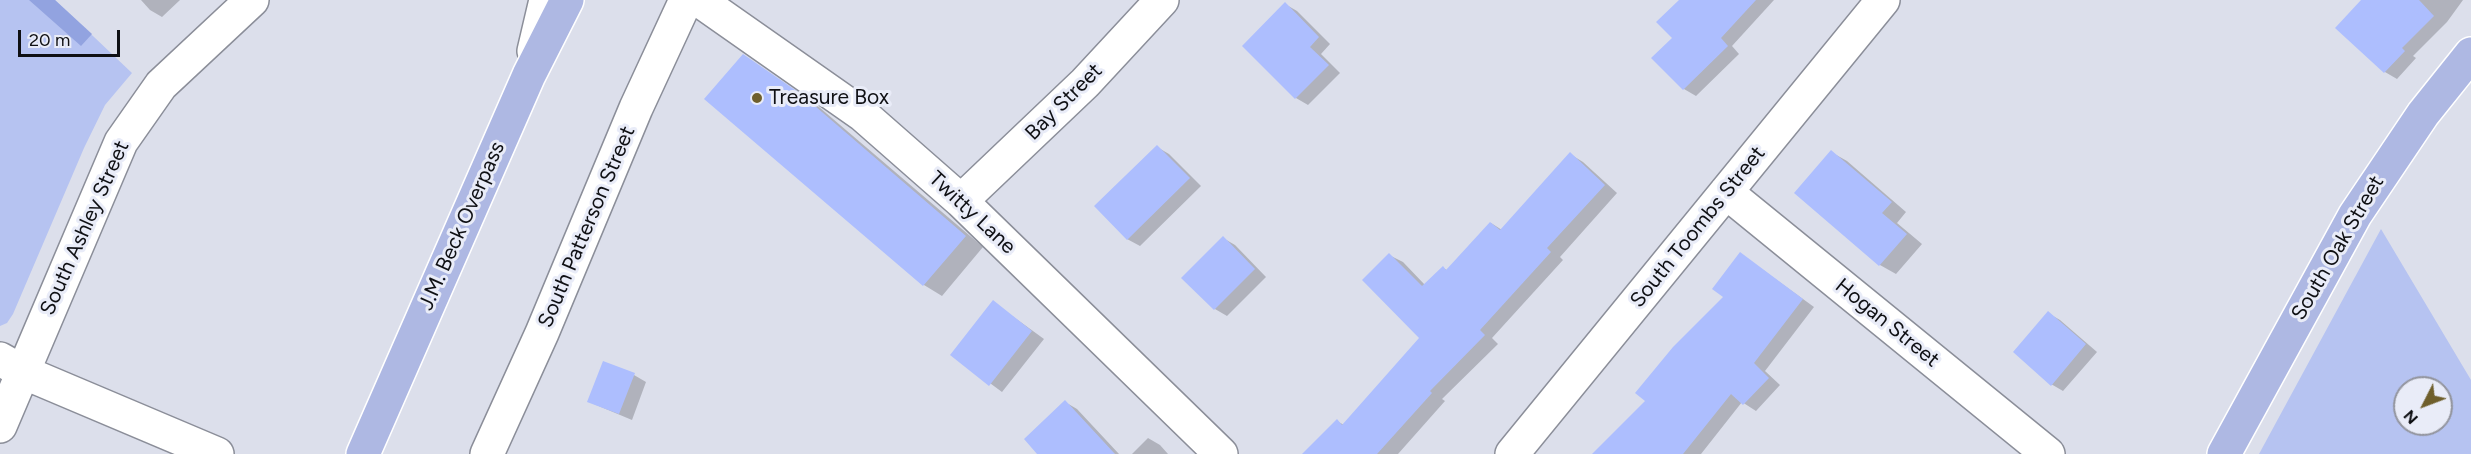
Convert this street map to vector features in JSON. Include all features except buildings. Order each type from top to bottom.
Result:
[{"type":"main road","name":"J.M. Beck Overpass","points":[[363,454],[529,75],[567,0]]},
{"type":"main road","name":"South Oak Street","points":[[2224,454],[2355,215],[2423,114],[2471,54]]},
{"type":"street","name":"South Ashley Street","points":[[0,426],[12,366],[121,142],[161,85],[252,0]]},
{"type":"street","points":[[529,75],[546,0]]},
{"type":"street","name":"South Patterson Street","points":[[487,454],[543,333],[636,108],[686,0]]},
{"type":"street","name":"Twitty Lane","points":[[699,0],[863,115],[961,201],[1221,454]]},
{"type":"street","name":"Bay Street","points":[[961,201],[1085,83],[1162,0]]},
{"type":"street","name":"South Toombs Street","points":[[1512,454],[1883,0]]},
{"type":"street","name":"Hogan Street","points":[[1726,192],[2048,454]]},
{"type":"street","points":[[12,366],[217,454]]},
{"type":"shaded area","points":[[0,0],[55,0],[132,73],[105,105],[84,148],[13,314],[7,323],[0,326]]},
{"type":"shaded area","points":[[29,0],[55,0],[92,34],[81,46]]},
{"type":"shaded area","points":[[2381,229],[2471,380],[2471,454],[2259,454]]},
{"type":"place","name":"Treasure Box","points":[[757,98]]}]
